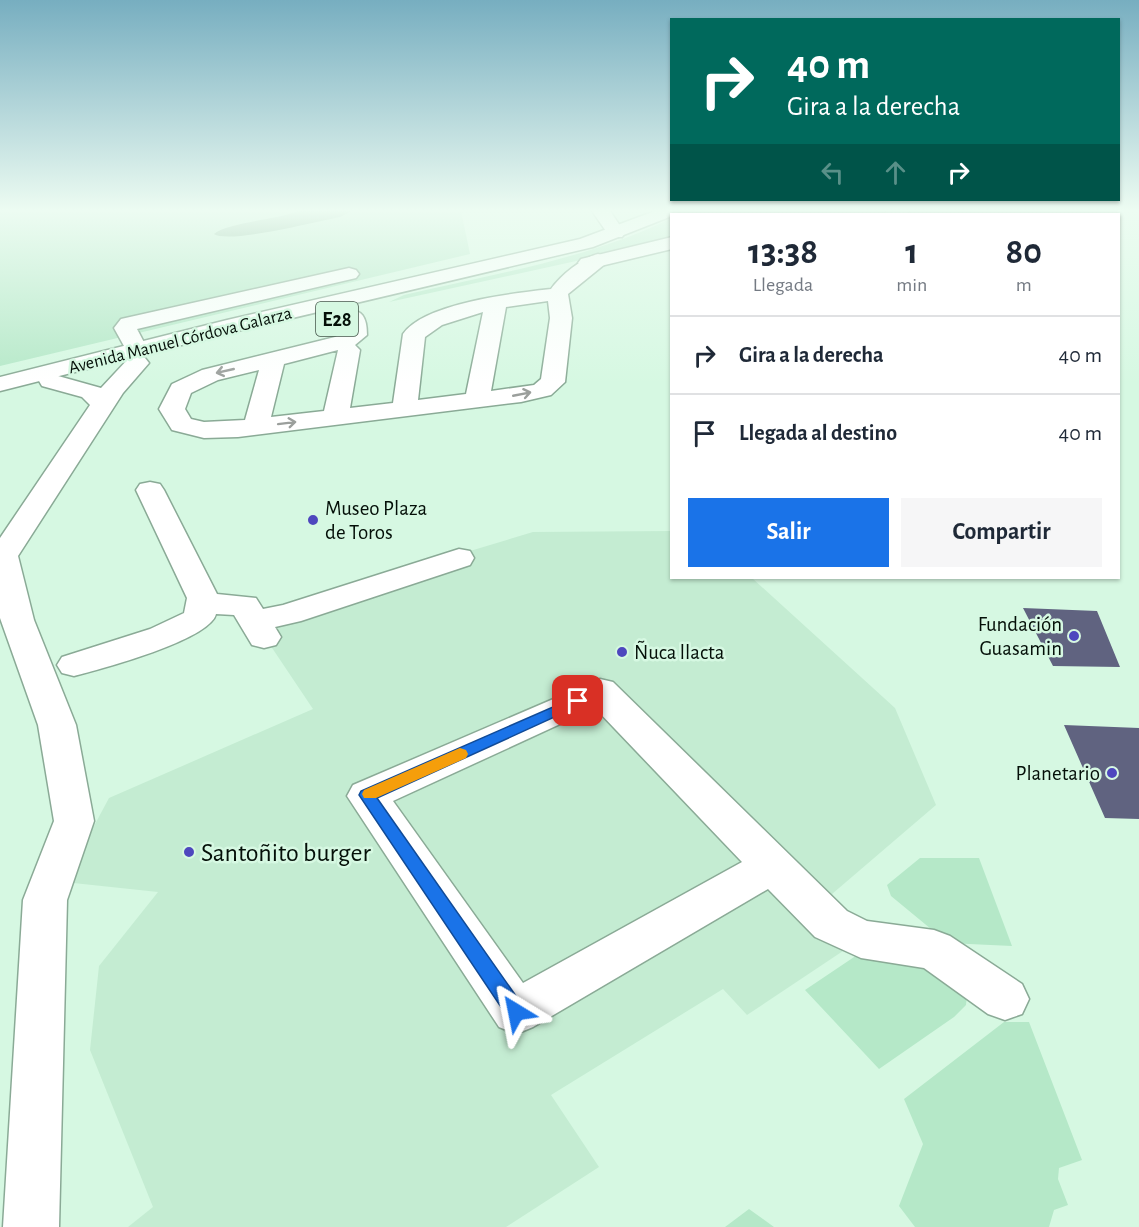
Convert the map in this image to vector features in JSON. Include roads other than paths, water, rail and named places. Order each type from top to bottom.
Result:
[{"type":"main road","name":"Avenida Manuel Córdova Galarza","points":[[364,307],[490,268]]},
{"type":"main road","name":"Avenida Manuel Córdova Galarza","points":[[0,384],[557,268]]},
{"type":"main road","points":[[364,307],[356,321],[356,335],[343,342],[210,375],[181,389],[172,409],[181,425],[204,430],[257,427],[521,395],[542,390],[553,382],[561,318],[558,294],[565,284],[587,268]]},
{"type":"main road","points":[[31,1227],[45,900],[74,821],[57,725],[17,620],[3,556],[47,485],[137,356],[125,328],[129,324],[349,274]]},
{"type":"main road","points":[[405,409],[414,334],[434,320],[496,302],[558,294]]},
{"type":"main road","points":[[477,400],[496,302]]},
{"type":"main road","points":[[335,418],[349,350]]},
{"type":"main road","name":"Avenida Manuel Córdova Galarza","points":[[0,391],[51,381],[137,356]]},
{"type":"main road","points":[[257,427],[262,397],[274,360]]},
{"type":"main road","points":[[51,381],[91,392],[104,405]]},
{"type":"main road","points":[[74,665],[162,637],[199,618],[203,598],[150,490]]},
{"type":"main road","points":[[201,604],[244,605],[259,629],[289,614],[459,558]]},
{"type":"main road","points":[[773,865],[516,1012],[367,795],[600,691],[773,865],[831,924],[861,939],[934,950],[1005,999]]},
{"type":"place","name":"Museo Plaza de Toros","points":[[313,520]]},
{"type":"place","name":"Fundación Guasamin","points":[[1074,636]]},
{"type":"place","name":"Ñuca llacta","points":[[622,652]]},
{"type":"place","name":"Planetario","points":[[1112,773]]},
{"type":"place","name":"Santoñito burger","points":[[189,852]]}]
